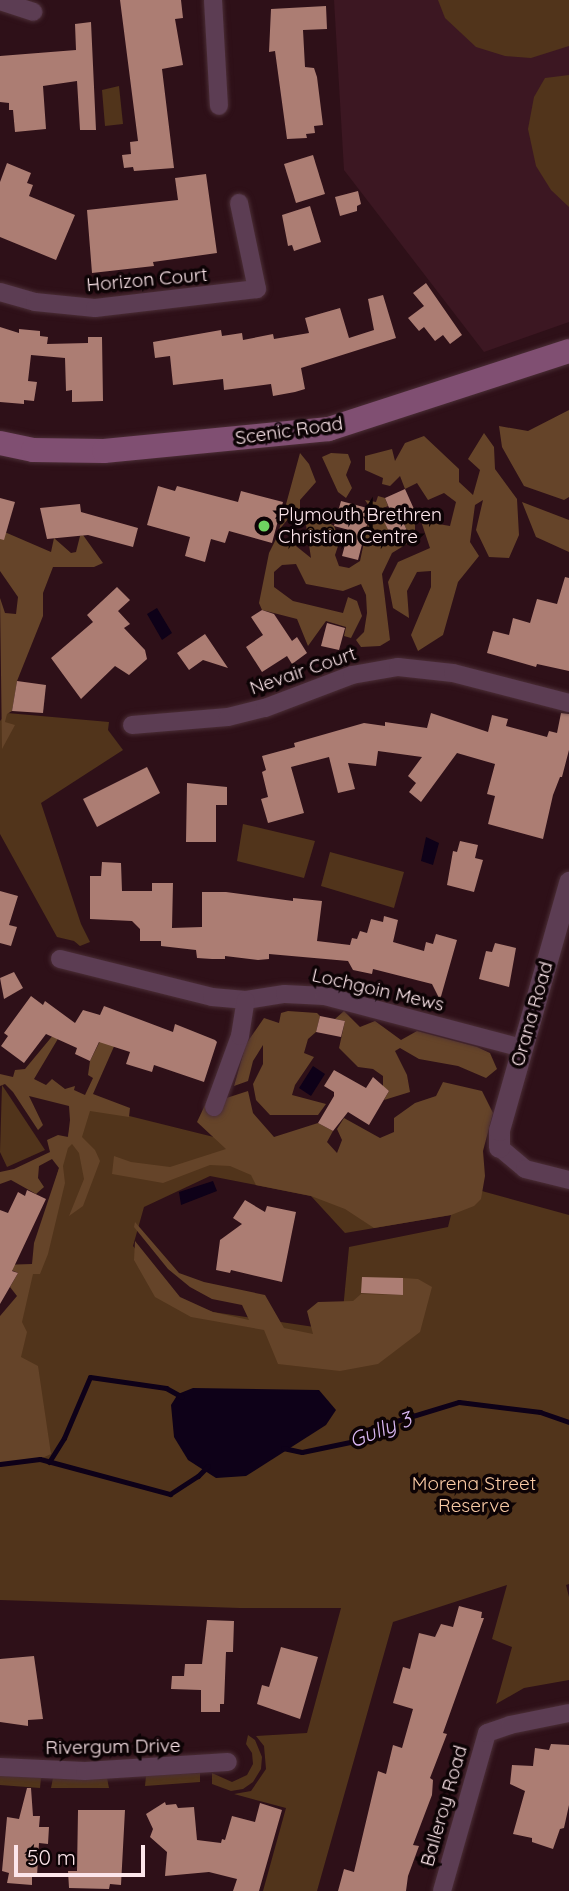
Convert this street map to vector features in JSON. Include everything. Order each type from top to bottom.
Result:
[{"type":"main road","name":"Scenic Road","points":[[0,443],[33,450],[104,452],[329,429],[569,351]]},
{"type":"street","points":[[213,0],[219,106]]},
{"type":"street","points":[[0,2],[33,12]]},
{"type":"street","name":"Horizon Court","points":[[0,292],[35,302],[95,308],[257,289],[239,203]]},
{"type":"street","name":"Nevair Court","points":[[132,725],[228,717],[265,708],[352,675],[398,667],[453,673],[569,703]]},
{"type":"street","name":"Orana Road","points":[[499,1147],[499,1130],[569,882]]},
{"type":"street","name":"Lochgoin Mews","points":[[60,960],[203,995],[246,1000],[285,994],[325,996],[522,1048]]},
{"type":"street","points":[[214,1107],[240,1036],[246,1000]]},
{"type":"street","points":[[499,1147],[526,1168],[569,1180]]},
{"type":"street","name":"Balleroy Road","points":[[442,1891],[487,1733],[510,1725],[569,1713]]},
{"type":"street","name":"Rivergum Drive","points":[[0,1767],[85,1771],[228,1762]]},
{"type":"shaded area","points":[[334,0],[569,0],[569,322],[484,352],[344,170]]},
{"type":"shaded area","points":[[569,410],[569,497],[564,500],[524,486],[502,447],[499,426],[528,431]]},
{"type":"shaded area","points":[[484,433],[494,447],[495,469],[517,499],[519,535],[509,558],[489,557],[476,530],[483,500],[475,505],[470,542],[479,556],[458,582],[443,635],[418,651],[411,635],[431,587],[431,571],[417,572],[407,591],[409,618],[393,608],[388,582],[398,562],[430,548],[421,521],[450,526],[456,502],[444,493],[428,500],[417,483],[405,489],[400,476],[390,486],[382,484],[383,478],[365,470],[365,456],[392,449],[395,461],[405,443],[424,436],[459,469],[459,482],[473,495],[480,470],[468,459]]},
{"type":"shaded area","points":[[300,453],[309,464],[316,482],[300,500],[300,520],[288,519],[279,530]]},
{"type":"shaded area","points":[[331,453],[348,454],[351,462],[346,475],[352,488],[346,498],[338,492],[322,457]]},
{"type":"shaded area","points":[[378,496],[385,498],[388,506],[379,510],[393,540],[408,533],[404,524],[410,521],[415,524],[415,539],[392,553],[382,574],[390,640],[380,646],[361,647],[356,640],[364,632],[367,613],[366,595],[361,584],[343,591],[306,584],[296,564],[282,565],[274,572],[274,587],[293,601],[343,613],[348,597],[357,601],[362,616],[351,638],[344,636],[346,627],[326,621],[308,646],[297,619],[262,610],[259,603],[269,553],[277,537],[291,542],[311,558],[306,525],[316,515],[334,526],[340,540],[335,555],[339,566],[349,568],[360,561],[371,509],[365,500],[376,502]]},
{"type":"shaded area","points":[[522,502],[569,520],[569,552],[536,537]]},
{"type":"shaded area","points":[[0,530],[51,552],[54,538],[71,553],[76,552],[80,536],[83,535],[103,563],[94,567],[53,567],[43,593],[43,616],[17,681],[12,711],[7,714],[5,722],[15,725],[2,749],[0,598],[5,613],[16,614],[18,597],[0,571]]},
{"type":"shaded area","points":[[157,608],[172,633],[162,640],[147,614]]},
{"type":"shaded area","points":[[426,837],[439,843],[433,865],[421,861]]},
{"type":"shaded area","points":[[344,1011],[360,1027],[375,1021],[401,1040],[417,1031],[477,1047],[490,1053],[497,1069],[486,1078],[458,1066],[419,1059],[400,1048],[395,1051],[407,1075],[410,1092],[384,1100],[389,1091],[383,1087],[383,1076],[373,1069],[358,1067],[339,1048],[345,1021],[335,1019]]},
{"type":"shaded area","points":[[281,1013],[317,1013],[320,1016],[316,1032],[308,1039],[304,1053],[314,1057],[295,1085],[292,1095],[326,1104],[318,1115],[270,1115],[256,1100],[253,1084],[263,1064],[263,1045],[253,1061],[248,1081],[234,1086],[246,1044],[264,1018],[279,1023]]},
{"type":"shaded area","points":[[59,1028],[62,1032],[34,1079],[46,1085],[52,1079],[65,1089],[75,1086],[74,1090],[85,1095],[93,1078],[88,1075],[90,1061],[102,1037],[116,1042],[93,1094],[130,1108],[129,1117],[90,1111],[82,1137],[95,1150],[100,1161],[83,1206],[69,1216],[84,1179],[79,1153],[72,1144],[68,1148],[63,1166],[65,1183],[48,1254],[40,1274],[33,1274],[22,1322],[27,1332],[21,1357],[38,1366],[51,1454],[40,1459],[0,1464],[0,1316],[17,1296],[10,1287],[18,1273],[0,1265],[32,1264],[34,1243],[59,1168],[52,1159],[39,1166],[38,1178],[44,1187],[36,1194],[11,1180],[0,1184],[0,1172],[14,1169],[50,1152],[47,1140],[58,1135],[68,1137],[70,1120],[69,1106],[29,1096],[43,1125],[38,1130],[13,1092],[5,1084],[0,1086],[0,1074],[13,1077],[15,1070],[25,1069]]},
{"type":"shaded area","points":[[313,1066],[325,1074],[311,1096],[299,1088]]},
{"type":"shaded area","points":[[443,1082],[482,1091],[493,1113],[483,1151],[485,1176],[481,1199],[474,1206],[451,1215],[374,1228],[345,1209],[311,1196],[256,1185],[251,1175],[230,1166],[210,1165],[163,1183],[112,1174],[114,1156],[131,1162],[170,1167],[226,1149],[197,1122],[205,1105],[248,1091],[253,1113],[274,1137],[318,1123],[333,1131],[327,1142],[337,1153],[342,1140],[337,1129],[344,1118],[380,1138],[394,1132],[394,1118],[415,1103],[436,1096]]},
{"type":"shaded area","points":[[213,1181],[217,1191],[181,1205],[179,1192]]},
{"type":"shaded area","points":[[135,1222],[179,1273],[204,1282],[265,1295],[284,1328],[313,1334],[307,1311],[318,1302],[353,1301],[361,1294],[403,1295],[403,1278],[418,1279],[432,1287],[420,1332],[378,1364],[340,1371],[278,1364],[264,1330],[191,1317],[155,1297],[134,1260],[135,1241],[180,1297],[213,1312],[249,1320],[242,1305],[212,1299],[190,1287],[168,1269],[134,1227]]},
{"type":"shaded area","points":[[193,1388],[319,1390],[336,1410],[326,1425],[246,1476],[216,1478],[188,1460],[174,1437],[171,1405],[178,1394]]},
{"type":"green space","points":[[438,0],[569,0],[569,46],[531,58],[505,56],[476,47],[445,18]]},
{"type":"green space","points":[[569,75],[569,207],[551,190],[536,166],[528,129],[534,97],[545,78]]},
{"type":"green space","points":[[119,86],[123,124],[105,126],[102,90]]},
{"type":"green space","points":[[7,713],[109,722],[108,730],[123,750],[41,803],[81,924],[90,942],[80,946],[74,941],[57,937],[0,834],[0,721]]},
{"type":"green space","points":[[243,824],[315,841],[304,878],[237,861]]},
{"type":"green space","points":[[330,852],[404,872],[394,908],[321,886]]},
{"type":"green space","points":[[2,1085],[45,1150],[7,1167],[0,1152]]},
{"type":"green space","name":"Morena Street Reserve","points":[[77,1103],[456,1197],[460,1185],[569,1215],[569,1584],[566,1585],[569,1597],[569,1680],[524,1688],[496,1704],[512,1647],[492,1639],[507,1585],[393,1622],[317,1891],[263,1891],[286,1808],[234,1794],[251,1791],[266,1769],[264,1746],[256,1736],[307,1733],[341,1608],[240,1608],[0,1600],[0,1381]],"holes":[[[210,1176],[311,1196],[345,1233],[451,1215],[448,1227],[349,1247],[341,1331],[213,1312],[177,1300],[133,1246],[144,1207]]]},
{"type":"green space","points":[[248,1735],[255,1740],[262,1757],[261,1769],[253,1782],[243,1789],[231,1791],[212,1784],[212,1773],[232,1782],[247,1775],[253,1764],[252,1753],[246,1744]]},
{"type":"green space","points":[[200,1773],[200,1782],[145,1786],[146,1776]]},
{"type":"green space","points":[[0,1774],[41,1778],[40,1788],[0,1785]]},
{"type":"green space","points":[[53,1778],[107,1778],[109,1788],[51,1788]]},
{"type":"building","points":[[120,0],[181,0],[183,18],[175,19],[183,65],[162,69],[174,168],[134,171],[133,167],[124,168],[122,155],[131,154],[130,142],[138,141]]},
{"type":"building","points":[[326,6],[327,29],[303,30],[305,67],[314,68],[317,77],[323,125],[314,126],[315,133],[306,134],[307,138],[287,139],[275,51],[269,52],[271,9]]},
{"type":"building","points":[[91,22],[96,130],[80,130],[77,81],[43,86],[46,129],[15,132],[13,110],[9,110],[9,103],[0,102],[0,56],[76,50],[75,24]]},
{"type":"building","points":[[313,155],[325,194],[296,203],[284,164]]},
{"type":"building","points":[[7,163],[31,173],[27,183],[33,185],[29,196],[75,215],[56,260],[0,237],[0,182]]},
{"type":"building","points":[[206,174],[217,253],[153,262],[154,266],[92,273],[87,210],[178,200],[175,178]]},
{"type":"building","points":[[358,191],[361,204],[357,206],[357,211],[340,216],[335,197]]},
{"type":"building","points":[[310,206],[321,242],[294,251],[292,245],[288,246],[282,215]]},
{"type":"building","points":[[426,283],[462,335],[450,344],[443,335],[435,341],[424,327],[419,331],[408,318],[424,306],[413,293]]},
{"type":"building","points":[[383,295],[396,338],[301,368],[305,389],[295,392],[273,396],[271,384],[224,390],[223,379],[173,385],[170,356],[155,358],[153,342],[221,330],[222,336],[242,333],[243,340],[273,334],[274,339],[309,333],[305,318],[340,308],[349,338],[374,330],[368,299]]},
{"type":"building","points":[[0,327],[19,333],[19,329],[40,331],[40,336],[48,337],[47,344],[88,343],[88,337],[102,337],[103,401],[72,402],[72,390],[66,391],[65,358],[31,355],[28,381],[37,382],[34,401],[24,400],[24,404],[0,402]]},
{"type":"building","points":[[158,486],[175,491],[177,486],[238,502],[241,491],[283,502],[272,543],[229,531],[225,543],[211,539],[205,562],[185,556],[190,537],[147,525]]},
{"type":"building","points":[[405,489],[418,518],[404,524],[408,533],[393,540],[379,511],[392,515],[385,498]]},
{"type":"building","points":[[0,498],[15,502],[4,540],[0,539]]},
{"type":"building","points":[[341,501],[371,509],[358,560],[342,556],[349,530],[334,526]]},
{"type":"building","points":[[80,504],[81,512],[138,528],[133,547],[88,535],[47,539],[40,508]]},
{"type":"building","points":[[565,577],[569,578],[569,671],[537,664],[536,667],[487,653],[493,631],[509,635],[513,618],[530,623],[537,599],[557,604]]},
{"type":"building","points":[[117,587],[130,600],[118,611],[130,624],[124,628],[145,650],[147,659],[129,675],[115,666],[81,699],[51,658],[93,622],[87,615]]},
{"type":"building","points":[[262,610],[274,614],[292,641],[297,637],[307,653],[292,664],[287,656],[262,672],[246,647],[263,635],[251,617]]},
{"type":"building","points":[[327,623],[345,628],[339,650],[321,646]]},
{"type":"building","points":[[205,634],[228,668],[203,660],[189,670],[177,653]]},
{"type":"building","points":[[17,681],[46,685],[43,713],[12,711]]},
{"type":"building","points":[[431,713],[488,732],[492,715],[508,719],[506,726],[547,737],[549,731],[557,733],[561,713],[569,714],[569,750],[562,777],[553,795],[543,839],[488,824],[495,796],[487,794],[495,764],[457,753],[421,802],[409,792],[416,783],[408,776],[422,757],[378,751],[376,766],[348,763],[355,789],[338,793],[329,757],[291,767],[304,813],[268,823],[261,799],[268,797],[262,772],[266,770],[262,756],[295,747],[294,743],[364,723],[385,726],[385,722],[427,728]]},
{"type":"building","points":[[147,767],[160,793],[97,827],[83,799]]},
{"type":"building","points":[[187,783],[227,787],[227,805],[216,805],[216,842],[186,842]]},
{"type":"building","points":[[460,841],[478,845],[475,858],[483,860],[474,892],[447,885],[453,851],[457,852]]},
{"type":"building","points":[[102,862],[121,863],[122,891],[152,891],[152,883],[173,883],[172,928],[202,927],[202,892],[226,892],[293,901],[293,898],[322,901],[317,941],[350,945],[352,938],[357,939],[360,931],[367,933],[371,919],[383,922],[384,916],[398,920],[393,942],[424,951],[426,942],[433,944],[436,934],[457,940],[440,1000],[432,984],[373,969],[372,974],[353,970],[348,961],[269,954],[269,959],[258,960],[225,956],[225,959],[197,958],[196,950],[161,946],[161,941],[140,941],[140,929],[132,921],[90,919],[90,876],[101,876]]},
{"type":"building","points":[[0,891],[18,896],[9,925],[17,927],[11,946],[0,943]]},
{"type":"building","points":[[495,943],[516,948],[509,987],[479,979],[486,951],[492,952]]},
{"type":"building","points":[[14,972],[23,988],[4,999],[0,978]]},
{"type":"building","points":[[31,996],[43,1005],[45,1001],[75,1023],[83,1010],[100,1015],[104,1006],[173,1032],[175,1024],[215,1040],[217,1042],[204,1082],[154,1065],[152,1072],[126,1064],[130,1052],[99,1042],[90,1061],[75,1054],[77,1048],[46,1034],[24,1063],[1,1046],[8,1036],[4,1033]]},
{"type":"building","points":[[320,1016],[345,1021],[341,1037],[316,1032]]},
{"type":"building","points":[[334,1070],[366,1088],[373,1077],[389,1091],[369,1125],[348,1112],[333,1131],[318,1123],[334,1096],[334,1092],[324,1086]]},
{"type":"building","points":[[27,1190],[46,1199],[12,1271],[18,1273],[0,1304],[0,1210],[8,1213],[18,1192],[25,1196]]},
{"type":"building","points":[[245,1200],[265,1212],[267,1206],[296,1212],[282,1282],[231,1270],[230,1273],[216,1270],[220,1240],[242,1224],[233,1218]]},
{"type":"building","points":[[362,1277],[403,1278],[403,1295],[361,1293]]},
{"type":"building","points":[[459,1606],[482,1612],[481,1618],[484,1618],[430,1778],[433,1780],[432,1795],[413,1845],[419,1846],[408,1876],[406,1891],[338,1891],[344,1869],[354,1872],[378,1771],[386,1774],[393,1745],[402,1748],[413,1709],[393,1703],[403,1667],[410,1669],[419,1633],[435,1637],[441,1624],[453,1627]]},
{"type":"building","points":[[207,1620],[234,1621],[233,1652],[226,1652],[224,1704],[220,1704],[220,1712],[201,1712],[201,1690],[171,1689],[172,1676],[184,1676],[185,1664],[202,1664]]},
{"type":"building","points":[[281,1647],[318,1657],[300,1719],[257,1704],[262,1685],[269,1687]]},
{"type":"building","points":[[34,1656],[43,1719],[28,1720],[28,1726],[0,1722],[0,1659]]},
{"type":"building","points":[[551,1744],[569,1745],[569,1805],[564,1828],[560,1829],[553,1849],[532,1842],[532,1838],[513,1834],[525,1791],[510,1784],[512,1765],[533,1766],[535,1748],[549,1750]]},
{"type":"building","points":[[27,1788],[31,1788],[33,1816],[40,1816],[39,1827],[49,1827],[48,1844],[39,1843],[37,1876],[32,1875],[32,1885],[7,1883],[9,1873],[2,1871],[7,1817],[19,1819]]},
{"type":"building","points":[[165,1802],[166,1805],[176,1804],[178,1808],[194,1807],[197,1840],[221,1843],[222,1839],[225,1840],[232,1816],[255,1822],[260,1803],[282,1810],[259,1891],[233,1891],[237,1879],[209,1872],[165,1876],[167,1852],[150,1837],[153,1829],[146,1814]]},
{"type":"building","points":[[78,1810],[125,1810],[121,1885],[110,1884],[109,1889],[69,1888],[68,1871],[77,1871]]},
{"type":"waterway","points":[[49,1462],[64,1438],[90,1377],[166,1388],[182,1397]]},
{"type":"waterway","name":"Gully 3","points":[[283,1448],[302,1452],[355,1441],[370,1429],[459,1402],[540,1412],[569,1422]]},
{"type":"waterway","name":"Gully 3","points":[[0,1464],[40,1459],[170,1494],[198,1476],[208,1466]]},
{"type":"place","name":"Plymouth Brethren Christian Centre","points":[[264,526]]}]
